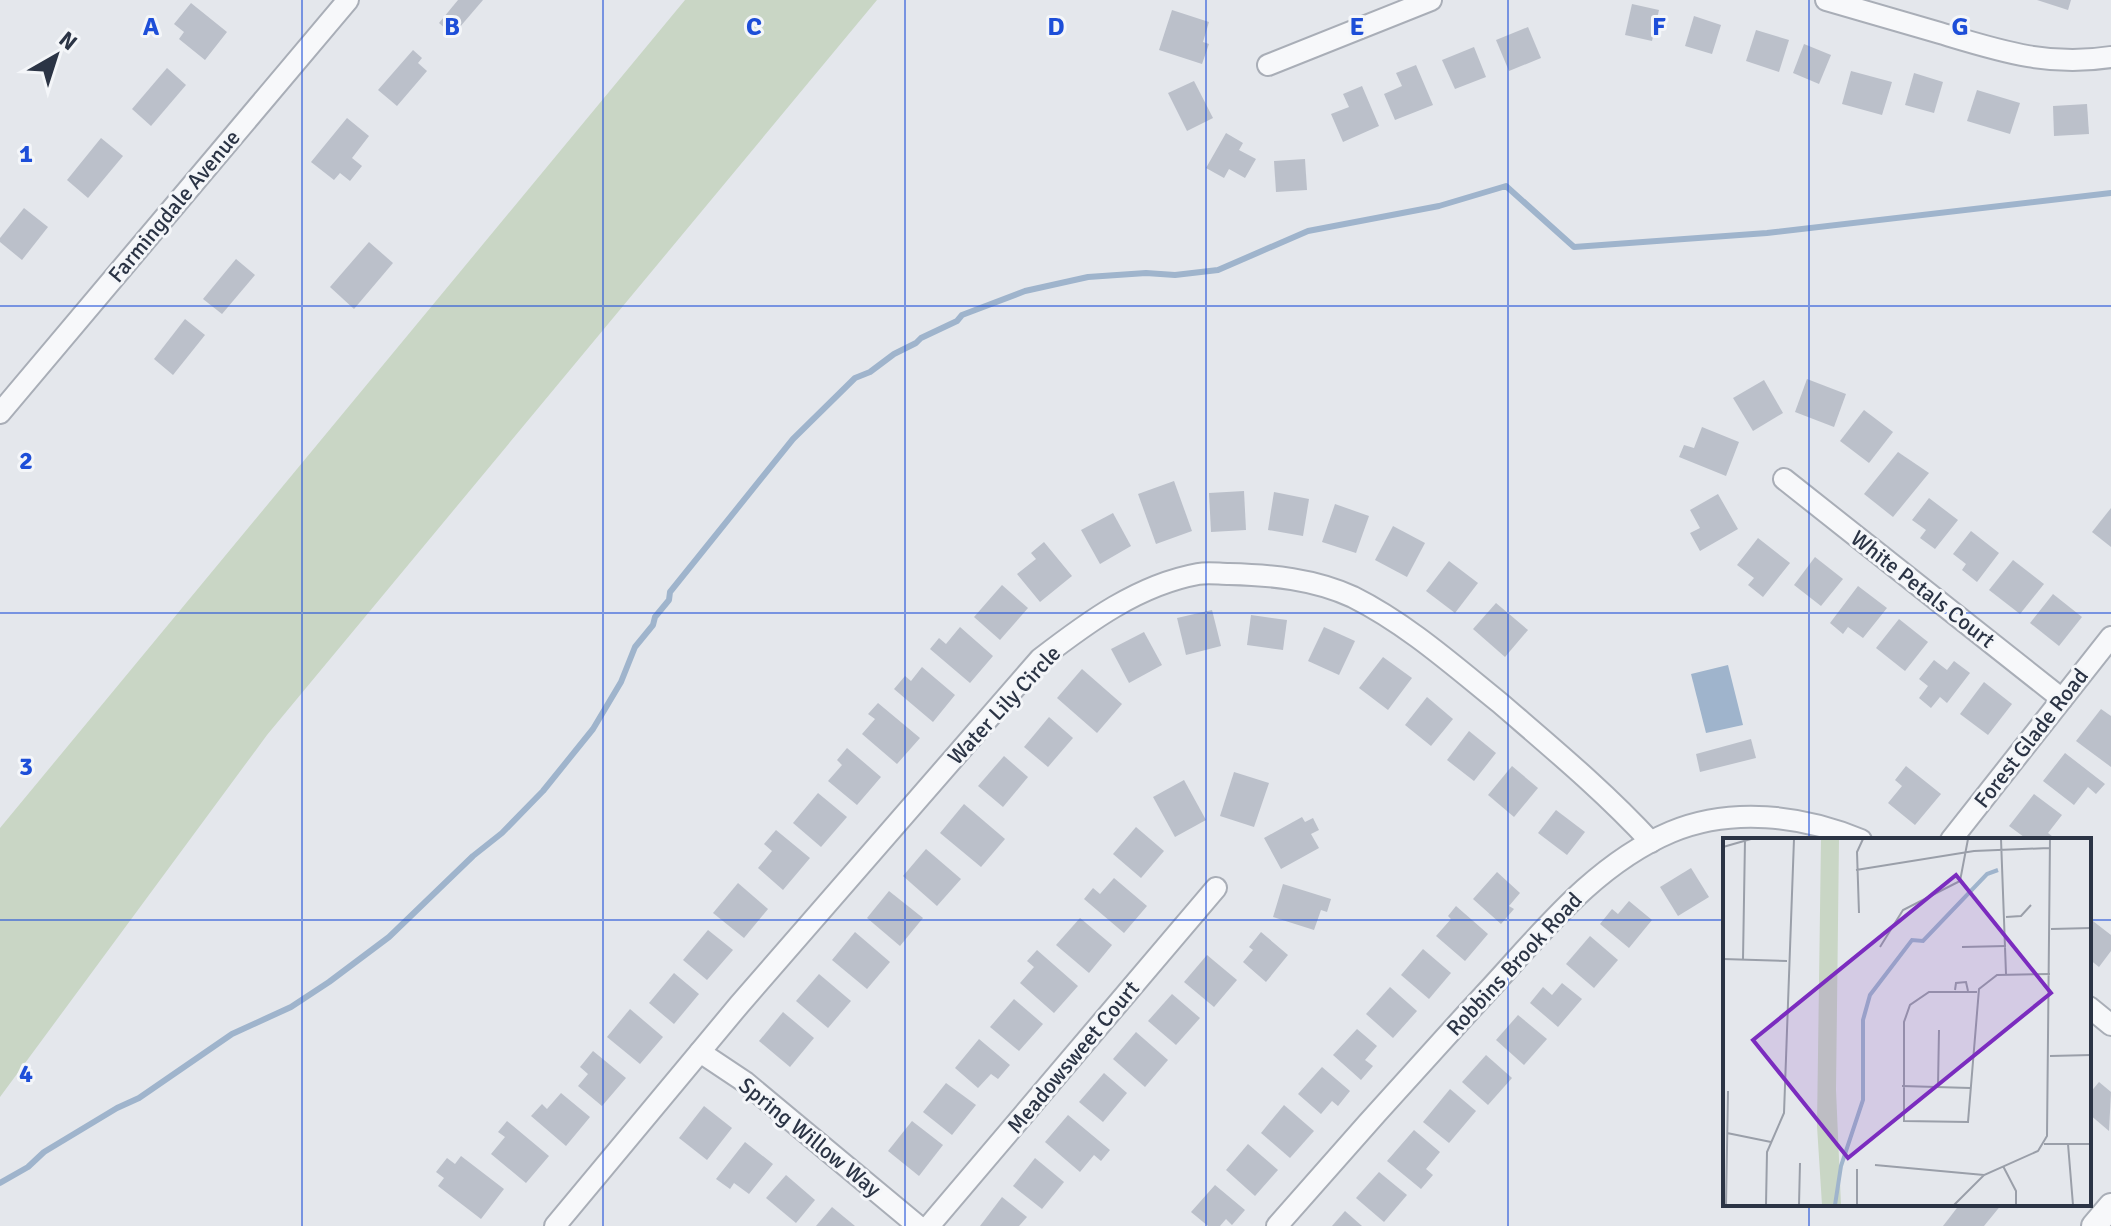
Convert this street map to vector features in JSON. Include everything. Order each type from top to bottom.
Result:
[{"type":"street","name":"Farmingdale Avenue","points":[[0,413],[348,0]]},
{"type":"street","points":[[1268,65],[1431,0]]},
{"type":"street","points":[[1826,0],[2018,56],[2052,61],[2111,57]]},
{"type":"street","name":"White Petals Court","points":[[1784,479],[2062,699]]},
{"type":"street","name":"Water Lily Circle","points":[[555,1226],[700,1052],[1040,659],[1080,628],[1123,601],[1163,584],[1200,573],[1265,575],[1315,583],[1351,596],[1392,619],[1456,667],[1615,803],[1651,842]]},
{"type":"street","name":"Forest Glade Road","points":[[1953,838],[2111,637]]},
{"type":"street","name":"Robbins Brook Road","points":[[1277,1226],[1404,1081],[1574,897],[1631,853],[1673,831],[1723,819],[1762,817],[1805,822],[1856,838]]},
{"type":"street","name":"Meadowsweet Court","points":[[929,1226],[1216,888]]},
{"type":"street","points":[[2091,1009],[2111,1025]]},
{"type":"street","name":"Spring Willow Way","points":[[700,1052],[745,1082],[918,1226]]},
{"type":"street","points":[[2094,1226],[2111,1206]]},
{"type":"green space","points":[[685,0],[877,0],[267,735],[0,1097],[0,828]]},
{"type":"water","points":[[1728,665],[1743,725],[1706,733],[1691,674]]},
{"type":"building","points":[[458,0],[483,0],[453,35],[439,23]]},
{"type":"building","points":[[2037,0],[2071,0],[2068,10]]},
{"type":"building","points":[[191,3],[227,32],[205,60],[179,39],[184,32],[174,24]]},
{"type":"building","points":[[1632,4],[1659,10],[1652,41],[1625,35]]},
{"type":"building","points":[[1172,10],[1209,22],[1203,42],[1209,44],[1202,64],[1159,50]]},
{"type":"building","points":[[1694,16],[1721,25],[1712,54],[1685,46]]},
{"type":"building","points":[[1528,27],[1541,58],[1509,71],[1496,40]]},
{"type":"building","points":[[1756,30],[1789,40],[1779,72],[1746,61]]},
{"type":"building","points":[[1804,44],[1831,55],[1819,84],[1793,73]]},
{"type":"building","points":[[1474,47],[1486,77],[1455,89],[1442,60]]},
{"type":"building","points":[[413,50],[422,58],[418,63],[427,71],[397,106],[378,90]]},
{"type":"building","points":[[1416,65],[1433,105],[1395,120],[1384,94],[1402,86],[1396,73]]},
{"type":"building","points":[[167,68],[186,85],[151,126],[132,109]]},
{"type":"building","points":[[1851,71],[1892,82],[1882,115],[1842,104]]},
{"type":"building","points":[[1914,73],[1943,82],[1934,113],[1905,105]]},
{"type":"building","points":[[1194,81],[1213,118],[1187,131],[1168,93]]},
{"type":"building","points":[[1362,86],[1379,126],[1343,142],[1331,114],[1349,107],[1343,94]]},
{"type":"building","points":[[1977,90],[2020,103],[2010,134],[1967,121]]},
{"type":"building","points":[[2087,104],[2089,134],[2054,136],[2053,106]]},
{"type":"building","points":[[347,118],[369,136],[352,158],[362,166],[350,181],[340,173],[334,180],[311,162]]},
{"type":"building","points":[[1226,133],[1243,143],[1239,150],[1256,159],[1245,178],[1229,169],[1224,178],[1206,168]]},
{"type":"building","points":[[101,138],[123,156],[88,198],[67,180]]},
{"type":"building","points":[[1305,159],[1307,190],[1276,192],[1274,161]]},
{"type":"building","points":[[24,208],[48,227],[22,260],[0,242],[0,238]]},
{"type":"building","points":[[369,242],[393,263],[354,309],[330,287]]},
{"type":"building","points":[[236,259],[255,275],[222,314],[203,299]]},
{"type":"building","points":[[185,319],[205,335],[173,375],[154,359]]},
{"type":"building","points":[[1807,379],[1846,394],[1834,427],[1795,412]]},
{"type":"building","points":[[1764,380],[1783,413],[1753,431],[1733,398]]},
{"type":"building","points":[[1864,410],[1893,432],[1869,463],[1840,441]]},
{"type":"building","points":[[1702,427],[1739,442],[1726,476],[1679,457],[1684,445],[1694,448]]},
{"type":"building","points":[[1898,452],[1929,473],[1893,517],[1864,494]]},
{"type":"building","points":[[1174,481],[1192,531],[1156,544],[1138,494]]},
{"type":"building","points":[[1244,491],[1246,530],[1211,532],[1209,493]]},
{"type":"building","points":[[1274,492],[1309,499],[1303,536],[1268,530]]},
{"type":"building","points":[[1718,494],[1738,529],[1700,551],[1690,533],[1700,528],[1690,510]]},
{"type":"building","points":[[1929,498],[1958,520],[1935,549],[1920,538],[1926,530],[1912,520]]},
{"type":"building","points":[[1335,504],[1369,516],[1356,553],[1322,542]]},
{"type":"building","points":[[2111,508],[2111,547],[2092,532]]},
{"type":"building","points":[[1113,513],[1131,546],[1100,564],[1081,530]]},
{"type":"building","points":[[1393,526],[1425,543],[1407,577],[1375,560]]},
{"type":"building","points":[[1971,531],[1999,553],[1977,582],[1962,570],[1966,564],[1953,554]]},
{"type":"building","points":[[1758,538],[1790,563],[1763,597],[1748,585],[1754,578],[1737,565]]},
{"type":"building","points":[[1044,542],[1072,576],[1040,602],[1017,574],[1036,559],[1031,553]]},
{"type":"building","points":[[1815,557],[1843,579],[1821,606],[1794,585]]},
{"type":"building","points":[[2013,560],[2044,584],[2020,614],[1989,590]]},
{"type":"building","points":[[1449,561],[1478,583],[1455,613],[1426,591]]},
{"type":"building","points":[[1002,585],[1028,608],[1000,640],[974,617]]},
{"type":"building","points":[[1858,586],[1887,608],[1863,638],[1848,627],[1843,634],[1830,623]]},
{"type":"building","points":[[2053,594],[2082,617],[2059,646],[2030,623]]},
{"type":"building","points":[[1496,603],[1528,630],[1505,657],[1473,629]]},
{"type":"building","points":[[1212,610],[1221,646],[1186,655],[1177,618]]},
{"type":"building","points":[[1251,615],[1287,620],[1283,650],[1247,645]]},
{"type":"building","points":[[1899,619],[1928,642],[1905,671],[1876,648]]},
{"type":"building","points":[[960,627],[993,656],[970,683],[930,649],[939,638],[946,644]]},
{"type":"building","points":[[1324,627],[1355,641],[1339,675],[1308,661]]},
{"type":"building","points":[[1144,632],[1162,665],[1129,683],[1111,649]]},
{"type":"building","points":[[1383,657],[1412,678],[1388,710],[1359,688]]},
{"type":"building","points":[[1934,660],[1947,670],[1954,661],[1970,673],[1947,703],[1940,697],[1931,708],[1919,698],[1928,686],[1919,679]]},
{"type":"building","points":[[922,667],[955,695],[933,722],[894,689],[905,676],[911,681]]},
{"type":"building","points":[[1082,669],[1122,704],[1097,733],[1057,698]]},
{"type":"building","points":[[1984,682],[2012,704],[1988,735],[1960,714]]},
{"type":"building","points":[[1427,697],[1453,719],[1431,746],[1405,725]]},
{"type":"building","points":[[878,703],[920,738],[897,764],[862,734],[875,719],[868,714]]},
{"type":"building","points":[[2101,709],[2111,716],[2111,767],[2076,741]]},
{"type":"building","points":[[1049,717],[1073,738],[1048,767],[1024,747]]},
{"type":"building","points":[[1469,731],[1496,753],[1474,781],[1447,760]]},
{"type":"building","points":[[1751,739],[1756,758],[1700,772],[1696,754]]},
{"type":"building","points":[[847,748],[881,777],[857,805],[828,781],[842,765],[837,760]]},
{"type":"building","points":[[2065,753],[2105,784],[2096,794],[2088,787],[2074,805],[2043,781]]},
{"type":"building","points":[[1004,756],[1028,777],[1003,807],[978,786]]},
{"type":"building","points":[[1512,766],[1538,788],[1514,817],[1488,795]]},
{"type":"building","points":[[1906,766],[1941,794],[1915,825],[1888,803],[1902,786],[1895,780]]},
{"type":"building","points":[[1234,772],[1269,783],[1254,827],[1220,816]]},
{"type":"building","points":[[1184,780],[1206,820],[1175,837],[1153,797]]},
{"type":"building","points":[[818,793],[847,817],[821,847],[793,823]]},
{"type":"building","points":[[2034,794],[2062,815],[2048,833],[2054,838],[2025,838],[2009,826]]},
{"type":"building","points":[[964,804],[1005,839],[981,867],[940,833]]},
{"type":"building","points":[[1556,810],[1585,832],[1567,855],[1538,833]]},
{"type":"building","points":[[1302,817],[1305,822],[1313,818],[1319,830],[1311,834],[1319,848],[1281,869],[1264,838]]},
{"type":"building","points":[[1136,827],[1164,851],[1141,878],[1113,854]]},
{"type":"building","points":[[776,830],[810,858],[783,890],[758,868],[772,851],[764,844]]},
{"type":"building","points":[[926,849],[961,879],[937,906],[903,876]]},
{"type":"building","points":[[1691,868],[1709,897],[1678,916],[1660,887]]},
{"type":"building","points":[[1497,872],[1520,893],[1509,906],[1514,909],[1501,924],[1473,899]]},
{"type":"building","points":[[1114,878],[1147,906],[1124,933],[1084,899],[1093,888],[1100,894]]},
{"type":"building","points":[[738,883],[768,909],[744,938],[713,913]]},
{"type":"building","points":[[1283,884],[1331,899],[1327,912],[1321,910],[1314,930],[1273,917]]},
{"type":"building","points":[[889,891],[923,918],[900,946],[867,918]]},
{"type":"building","points":[[1629,901],[1652,920],[1629,948],[1600,924],[1612,909],[1618,914]]},
{"type":"building","points":[[1456,906],[1488,934],[1465,961],[1436,936],[1451,919],[1448,916]]},
{"type":"building","points":[[1080,918],[1112,945],[1089,973],[1056,945]]},
{"type":"building","points":[[2091,920],[2111,935],[2111,951],[2099,967],[2091,961]]},
{"type":"building","points":[[708,930],[733,950],[707,980],[683,960]]},
{"type":"building","points":[[855,932],[890,962],[867,989],[832,960]]},
{"type":"building","points":[[1261,932],[1288,955],[1266,982],[1243,962],[1253,950],[1249,947]]},
{"type":"building","points":[[1590,936],[1618,960],[1594,988],[1566,964]]},
{"type":"building","points":[[1423,949],[1451,973],[1429,999],[1401,975]]},
{"type":"building","points":[[1037,950],[1078,986],[1054,1013],[1020,983],[1034,967],[1027,961]]},
{"type":"building","points":[[1207,955],[1237,980],[1214,1007],[1184,982]]},
{"type":"building","points":[[674,973],[699,994],[674,1024],[649,1003]]},
{"type":"building","points":[[819,974],[851,1001],[828,1028],[796,1001]]},
{"type":"building","points":[[1562,983],[1582,999],[1558,1027],[1530,1003],[1543,987],[1552,995]]},
{"type":"building","points":[[1390,987],[1417,1011],[1393,1038],[1366,1014]]},
{"type":"building","points":[[1172,994],[1200,1018],[1176,1045],[1148,1021]]},
{"type":"building","points":[[1014,999],[1043,1024],[1019,1051],[990,1027]]},
{"type":"building","points":[[630,1009],[663,1037],[640,1064],[607,1037]]},
{"type":"building","points":[[783,1012],[814,1038],[790,1067],[759,1041]]},
{"type":"building","points":[[1518,1015],[1547,1039],[1524,1065],[1496,1040]]},
{"type":"building","points":[[1357,1029],[1377,1046],[1365,1060],[1373,1066],[1361,1080],[1333,1055]]},
{"type":"building","points":[[1136,1032],[1168,1060],[1145,1087],[1113,1059]]},
{"type":"building","points":[[979,1039],[1010,1065],[998,1079],[991,1074],[978,1088],[955,1068]]},
{"type":"building","points":[[593,1051],[626,1078],[602,1106],[578,1086],[588,1074],[580,1067]]},
{"type":"building","points":[[1486,1055],[1512,1078],[1488,1105],[1462,1082]]},
{"type":"building","points":[[1322,1067],[1350,1091],[1338,1106],[1332,1101],[1321,1114],[1298,1094]]},
{"type":"building","points":[[1104,1073],[1127,1093],[1103,1122],[1079,1102]]},
{"type":"building","points":[[2099,1082],[2111,1092],[2109,1131],[2091,1116],[2091,1092]]},
{"type":"building","points":[[946,1083],[976,1105],[952,1135],[923,1112]]},
{"type":"building","points":[[1450,1089],[1476,1111],[1449,1143],[1423,1122]]},
{"type":"building","points":[[561,1093],[590,1117],[566,1146],[531,1116],[542,1104],[547,1109]]},
{"type":"building","points":[[1284,1105],[1314,1131],[1290,1158],[1261,1133]]},
{"type":"building","points":[[704,1106],[732,1128],[707,1160],[679,1138]]},
{"type":"building","points":[[1068,1115],[1110,1150],[1101,1161],[1094,1155],[1080,1172],[1045,1142]]},
{"type":"building","points":[[507,1121],[549,1156],[526,1183],[491,1154],[505,1137],[498,1132]]},
{"type":"building","points":[[912,1121],[943,1145],[919,1176],[888,1151]]},
{"type":"building","points":[[1414,1130],[1440,1152],[1426,1169],[1433,1175],[1421,1189],[1387,1161]]},
{"type":"building","points":[[745,1142],[773,1164],[749,1194],[734,1183],[730,1189],[716,1179]]},
{"type":"building","points":[[1248,1144],[1278,1170],[1255,1196],[1226,1170]]},
{"type":"building","points":[[461,1156],[504,1189],[481,1219],[438,1186],[444,1178],[436,1172],[447,1158],[455,1164]]},
{"type":"building","points":[[1035,1158],[1064,1182],[1042,1209],[1013,1186]]},
{"type":"building","points":[[1379,1172],[1407,1195],[1384,1222],[1356,1198]]},
{"type":"building","points":[[786,1175],[815,1200],[796,1223],[766,1198]]},
{"type":"building","points":[[1215,1185],[1245,1210],[1232,1225],[1226,1219],[1220,1226],[1208,1226],[1191,1212]]},
{"type":"building","points":[[1002,1197],[1027,1217],[1019,1226],[980,1226]]},
{"type":"building","points":[[1958,1206],[2000,1206],[1984,1226],[1943,1226]]},
{"type":"building","points":[[832,1207],[855,1226],[816,1226]]},
{"type":"building","points":[[1345,1211],[1362,1226],[1332,1226]]},
{"type":"waterway","points":[[0,1183],[28,1167],[44,1152],[139,1098],[232,1034],[291,1007],[389,937],[543,791],[593,729],[621,682],[635,647],[669,600],[670,592],[793,439],[855,378],[870,372],[921,338],[957,321],[962,315],[1025,291],[1088,277],[1146,273],[1175,275],[1218,270],[1308,231],[1439,206],[1506,186],[1574,247],[1767,233],[2111,193]]}]
